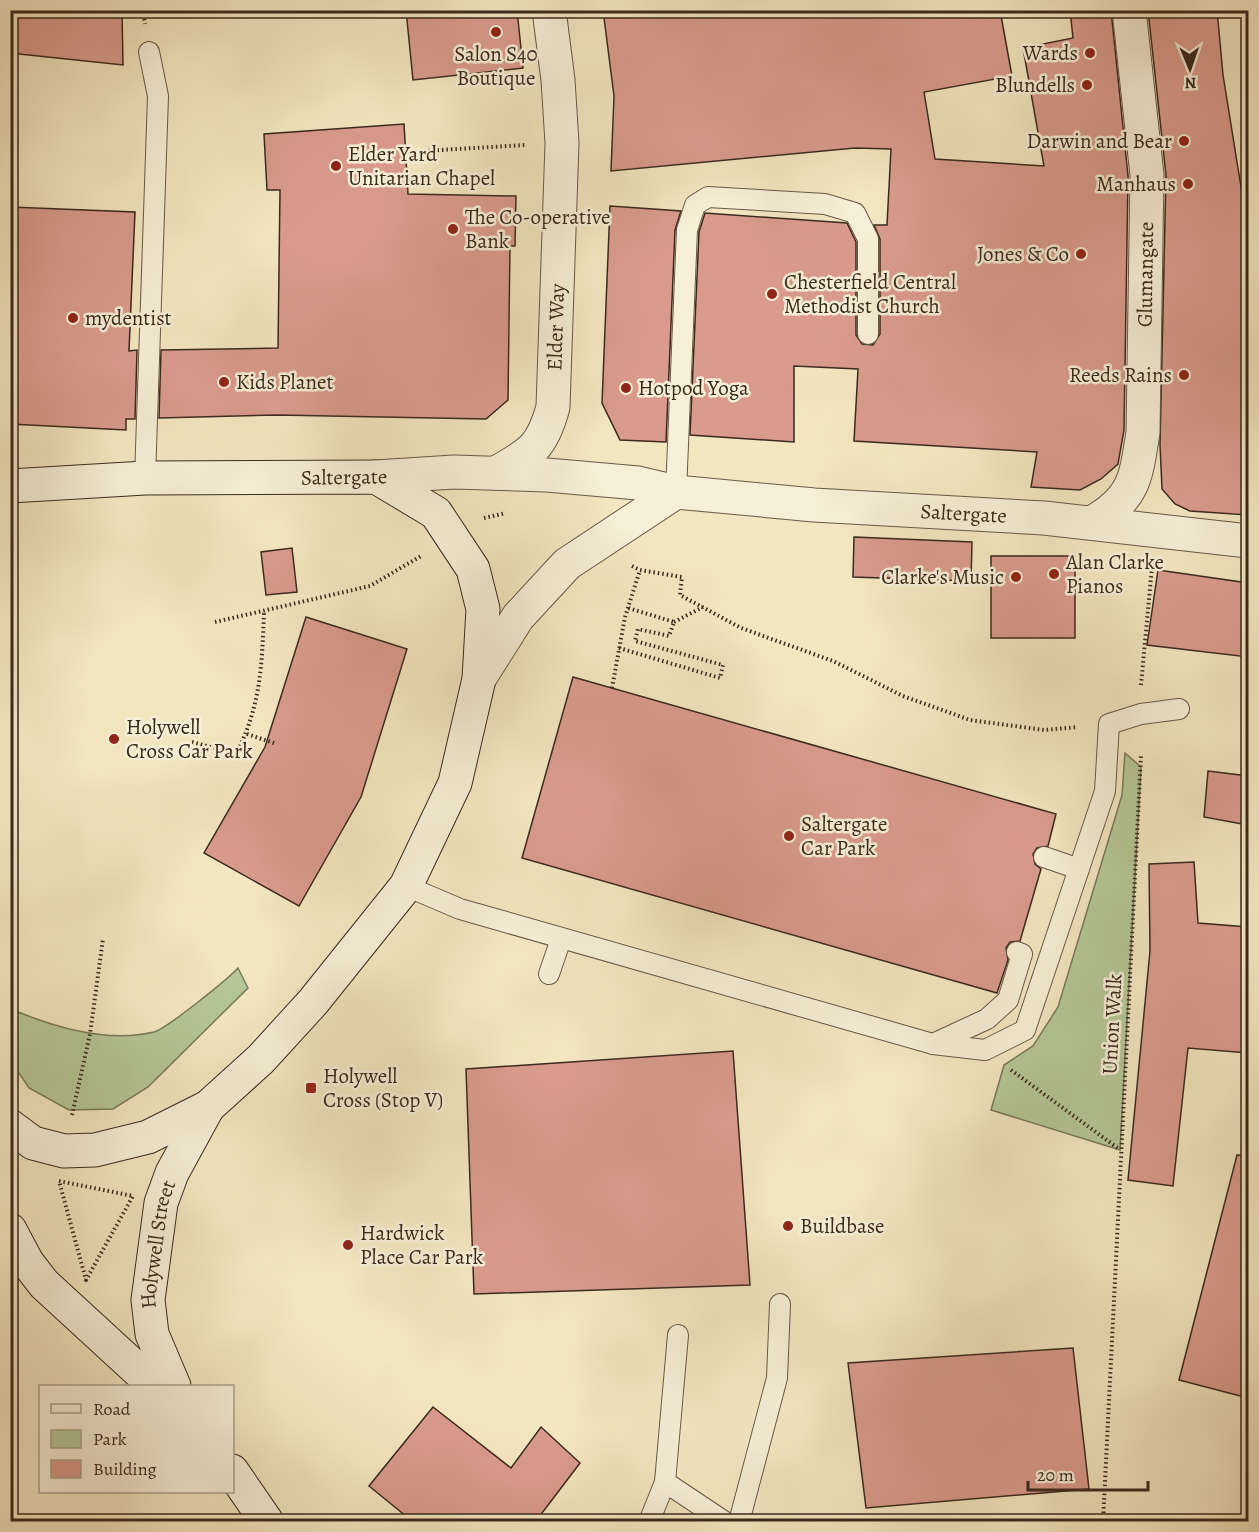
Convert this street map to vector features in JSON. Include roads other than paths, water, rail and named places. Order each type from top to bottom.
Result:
[{"type":"street","name":"Elder Way","points":[[496,473],[529,454],[546,433],[553,407],[562,143],[558,80],[549,10]]},
{"type":"street","name":"Glumangate","points":[[1093,522],[1116,509],[1130,488],[1137,471],[1143,432],[1147,175],[1129,10]]},
{"type":"street","name":"Saltergate","points":[[10,486],[145,478],[376,477],[454,472],[496,473],[638,483],[676,492],[814,505],[1093,522],[1248,541]]},
{"type":"street","points":[[10,1126],[33,1143],[64,1151],[95,1150],[148,1137],[208,1107],[261,1059],[313,1002],[406,886],[455,783],[479,679],[483,609],[473,569],[436,513],[376,477]]},
{"type":"street","points":[[479,679],[518,617],[567,564],[676,492]]},
{"type":"street","name":"Holywell Street","points":[[174,1385],[152,1334],[148,1300],[161,1203],[172,1173],[208,1107]]},
{"type":"street","points":[[10,1230],[27,1262],[44,1284],[154,1385]]},
{"type":"street","points":[[234,1474],[267,1521]]},
{"type":"lane","points":[[145,478],[158,96],[149,52]]},
{"type":"lane","points":[[676,492],[687,230],[695,205],[708,197],[825,204],[855,213],[868,239],[868,334]]},
{"type":"lane","points":[[406,886],[460,909],[561,939],[933,1044],[985,1050],[1025,1030],[1105,791],[1109,724],[1141,714],[1179,709]]},
{"type":"lane","points":[[1044,857],[1079,869]]},
{"type":"lane","points":[[549,974],[561,939]]},
{"type":"lane","points":[[933,1044],[987,1019],[1008,1000],[1022,954],[1017,952]]},
{"type":"lane","points":[[739,1521],[777,1378],[780,1304]]},
{"type":"lane","points":[[649,1521],[665,1482],[678,1335]]},
{"type":"lane","points":[[665,1482],[724,1521]]},
{"type":"place","name":"Salon S40 Boutique","points":[[496,32]]},
{"type":"place","name":"Wards","points":[[1090,53]]},
{"type":"place","name":"Blundells","points":[[1087,85]]},
{"type":"place","name":"Darwin and Bear","points":[[1184,141]]},
{"type":"place","name":"Elder Yard Unitarian Chapel","points":[[336,166]]},
{"type":"place","name":"Manhaus","points":[[1188,184]]},
{"type":"place","name":"The Co-operative Bank","points":[[453,229]]},
{"type":"place","name":"Jones & Co","points":[[1081,254]]},
{"type":"place","name":"Chesterfield Central Methodist Church","points":[[772,294]]},
{"type":"place","name":"mydentist","points":[[73,318]]},
{"type":"place","name":"Reeds Rains","points":[[1184,375]]},
{"type":"place","name":"Kids Planet","points":[[224,382]]},
{"type":"place","name":"Hotpod Yoga","points":[[626,388]]},
{"type":"place","name":"Alan Clarke Pianos","points":[[1054,574]]},
{"type":"place","name":"Clarke's Music","points":[[1016,577]]},
{"type":"place","name":"Holywell Cross Car Park","points":[[114,739]]},
{"type":"place","name":"Saltergate Car Park","points":[[789,836]]},
{"type":"place","name":"Holywell Cross (Stop V)","points":[[311,1088]]},
{"type":"place","name":"Buildbase","points":[[788,1226]]},
{"type":"place","name":"Hardwick Place Car Park","points":[[348,1245]]}]
